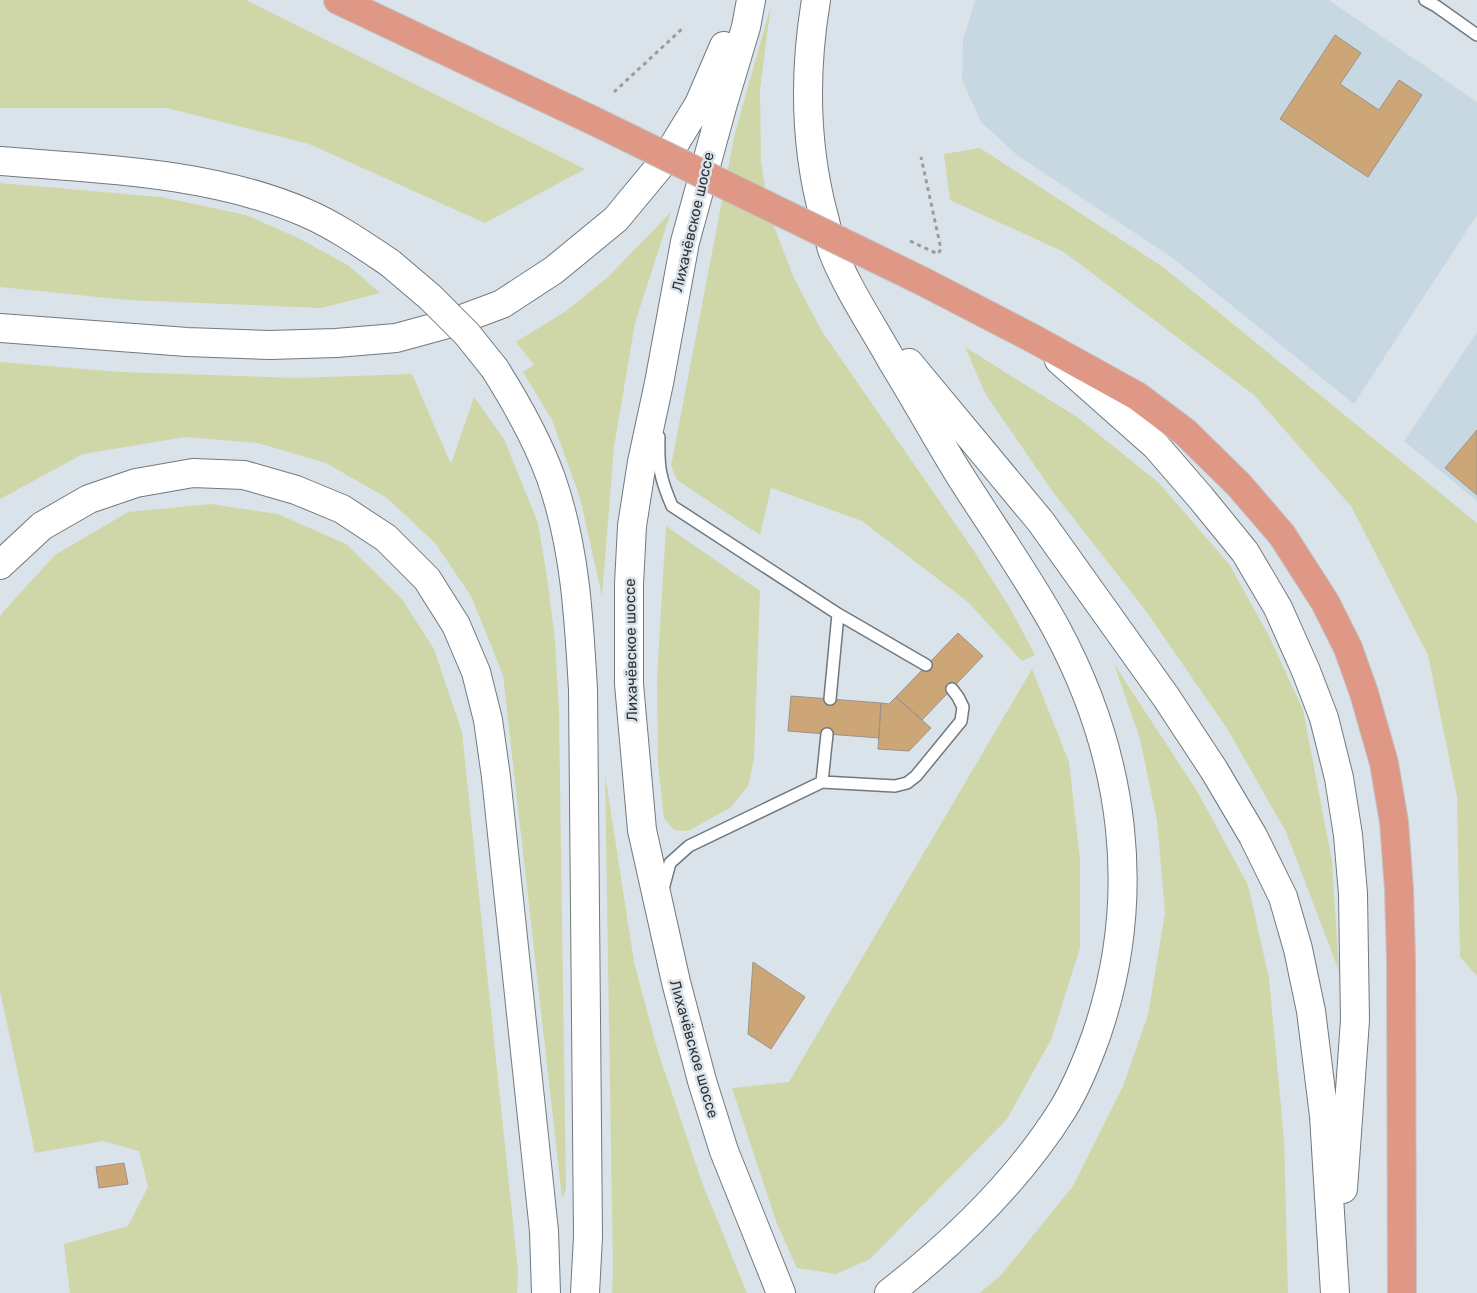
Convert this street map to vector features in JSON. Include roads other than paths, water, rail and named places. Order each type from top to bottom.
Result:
[{"type":"highway","points":[[338,0],[594,121],[924,282],[1138,396],[1184,432],[1239,485],[1282,535],[1325,602],[1348,648],[1364,693],[1384,763],[1394,822],[1399,889],[1400,939],[1402,1293]]},
{"type":"main road","points":[[0,328],[187,342],[270,345],[336,343],[396,338],[451,324],[502,304],[554,270],[616,219],[664,161],[699,104],[719,61],[741,0]]},
{"type":"main road","name":"Лихачёвское шоссе","points":[[752,0],[685,242],[660,383],[642,462],[632,526],[629,584],[629,684],[642,830],[663,931],[700,1072],[724,1151],[780,1293]]},
{"type":"main road","points":[[816,0],[812,24],[808,78],[810,145],[818,194],[832,250],[856,298],[956,469],[1040,602],[1063,643],[1086,691],[1102,737],[1116,790],[1122,846],[1122,905],[1115,968],[1103,1015],[1086,1062],[1064,1106],[1026,1162],[978,1214],[925,1264],[889,1293]]},
{"type":"main road","points":[[0,161],[121,170],[170,176],[262,197],[306,212],[347,234],[390,263],[430,297],[467,334],[495,369],[518,405],[551,479],[561,513],[572,561],[579,620],[583,690],[588,1227],[585,1293]]},
{"type":"main road","points":[[856,298],[1040,522],[1161,689],[1214,770],[1253,836],[1283,897],[1298,949],[1311,1011],[1324,1116],[1335,1293]]},
{"type":"main road","points":[[1034,339],[1156,446],[1245,552],[1278,608],[1306,671],[1324,718],[1339,778],[1348,835],[1353,894],[1355,967],[1355,1020],[1335,1293]]},
{"type":"main road","points":[[0,565],[42,526],[89,499],[136,482],[193,473],[244,475],[296,490],[342,509],[386,538],[427,580],[456,625],[476,672],[488,720],[498,786],[543,1221],[546,1293]]},
{"type":"lane","points":[[1425,0],[1477,35]]},
{"type":"lane","points":[[660,383],[658,463],[662,484],[672,506],[838,614],[926,666]]},
{"type":"lane","points":[[830,700],[838,614]]},
{"type":"lane","points":[[663,931],[663,885],[670,863],[689,846],[822,782],[895,786],[907,783],[916,776],[961,721],[963,708],[952,689]]},
{"type":"lane","points":[[822,782],[827,734]]}]
